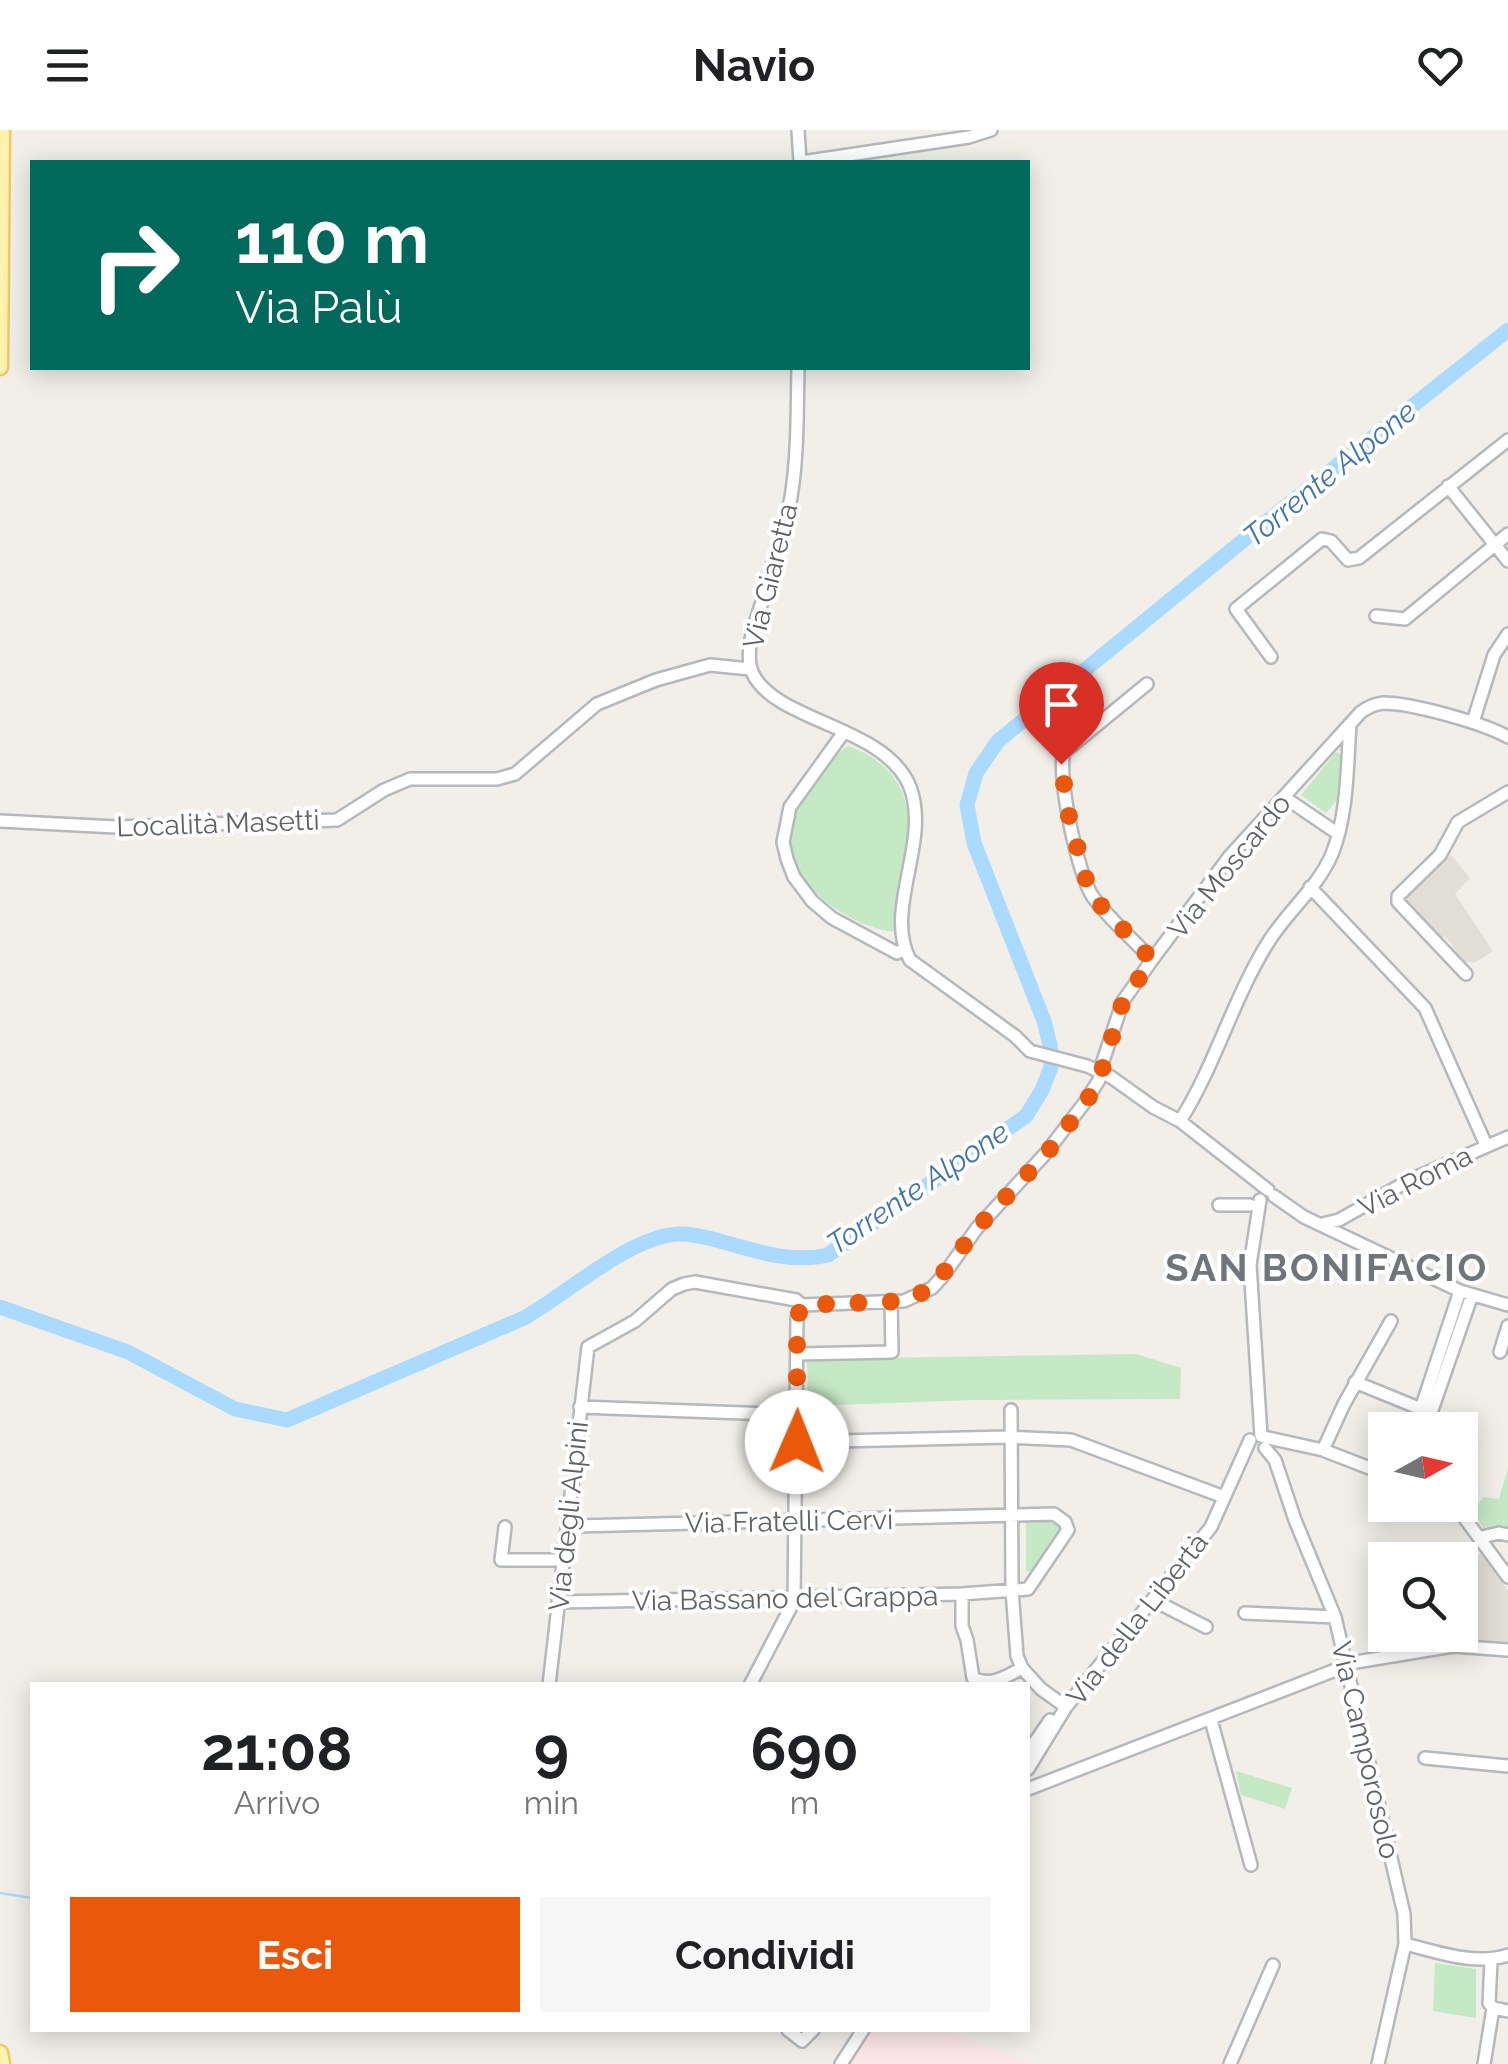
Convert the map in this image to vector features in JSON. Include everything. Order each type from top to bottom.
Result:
[{"type":"main road","points":[[0,368],[2,130]]},
{"type":"main road","points":[[0,2052],[2,2064]]},
{"type":"street","points":[[798,130],[801,160]]},
{"type":"street","points":[[814,160],[991,130]]},
{"type":"street","name":"Via Giaretta","points":[[798,370],[790,497],[752,638],[750,668],[760,684],[778,698],[895,762],[913,798],[912,859],[900,930],[904,949]]},
{"type":"street","points":[[1271,657],[1236,609],[1322,539],[1331,541],[1348,560],[1359,558],[1508,440]]},
{"type":"street","points":[[1448,486],[1508,561]]},
{"type":"street","points":[[1376,616],[1405,619],[1508,534]]},
{"type":"street","points":[[1474,722],[1508,634]]},
{"type":"street","name":"Località Masetti","points":[[0,821],[116,826],[338,820],[384,790],[410,779],[497,779],[515,774],[597,704],[678,672],[710,665],[750,668]]},
{"type":"street","points":[[1147,684],[1064,752],[1061,764],[1069,816],[1090,894],[1152,960]]},
{"type":"street","points":[[1180,1121],[1207,1076],[1234,1006],[1268,942],[1333,851],[1344,801],[1350,724],[1368,707],[1382,703],[1474,722],[1508,737]]},
{"type":"street","name":"Via Moscardo","points":[[891,1302],[922,1294],[943,1276],[977,1228],[1072,1122],[1099,1080],[1123,1001],[1229,856],[1350,724]]},
{"type":"street","points":[[844,732],[790,807],[783,842],[794,877],[812,901],[832,918],[897,953],[904,949],[924,972],[1015,1036],[1030,1051],[1100,1072],[1180,1121],[1246,1173],[1264,1199]]},
{"type":"street","points":[[1466,974],[1398,902],[1398,896],[1440,854],[1458,822],[1508,792]]},
{"type":"street","points":[[1284,797],[1336,834]]},
{"type":"street","points":[[1310,887],[1424,1008],[1486,1145]]},
{"type":"street","name":"Via Roma","points":[[1322,1224],[1339,1220],[1410,1180],[1508,1137]]},
{"type":"street","points":[[1219,1204],[1264,1199],[1466,1293],[1508,1305]]},
{"type":"street","name":"Via Camporosolo","points":[[1264,1199],[1254,1224],[1250,1290],[1259,1440],[1275,1460],[1335,1617],[1404,1914],[1405,1944],[1378,2064]]},
{"type":"street","name":"Via degli Alpini","points":[[550,1682],[588,1346],[635,1321],[672,1289],[684,1284],[714,1284],[796,1300],[802,1305]]},
{"type":"street","points":[[1356,1382],[1425,1410],[1466,1293]]},
{"type":"street","points":[[751,1682],[794,1596],[797,1318],[802,1305],[891,1302],[892,1352],[798,1354]]},
{"type":"street","points":[[1323,1450],[1391,1321]]},
{"type":"street","points":[[1500,1352],[1508,1326]]},
{"type":"street","points":[[580,1407],[797,1415]]},
{"type":"street","points":[[1011,1410],[1016,1656],[1022,1668],[1063,1706]]},
{"type":"street","points":[[1259,1440],[1280,1439],[1368,1467]]},
{"type":"street","points":[[797,1442],[1071,1440],[1196,1484],[1224,1498]]},
{"type":"street","name":"Via della Libertà","points":[[1032,1772],[1031,1755],[1063,1706],[1210,1527],[1238,1465],[1259,1440]]},
{"type":"street","name":"Via Fratelli Cervi","points":[[567,1520],[577,1526],[1054,1514],[1066,1522],[1066,1538],[1032,1586],[1012,1590]]},
{"type":"street","points":[[1469,1522],[1508,1577]]},
{"type":"street","points":[[505,1527],[501,1560],[562,1560]]},
{"type":"street","points":[[1482,1537],[1508,1535]]},
{"type":"street","name":"Via Bassano del Grappa","points":[[558,1602],[1012,1590]]},
{"type":"street","points":[[962,1594],[962,1626],[968,1640],[972,1678],[982,1682]]},
{"type":"street","points":[[1153,1600],[1206,1627]]},
{"type":"street","points":[[1245,1613],[1335,1617]]},
{"type":"street","points":[[1030,1788],[1348,1666],[1426,1648],[1508,1650]]},
{"type":"street","points":[[988,1682],[1022,1668]]},
{"type":"street","points":[[1210,1720],[1251,1865]]},
{"type":"street","points":[[1425,1758],[1508,1766]]},
{"type":"street","points":[[1032,1772],[1060,1776]]},
{"type":"street","points":[[1405,1944],[1491,1961],[1508,1955]]},
{"type":"street","points":[[1484,2064],[1504,2007],[1489,2000],[1491,1961]]},
{"type":"street","points":[[1230,2064],[1273,1965]]},
{"type":"street","points":[[791,2032],[802,2041],[811,2032]]},
{"type":"street","points":[[840,2064],[862,2032]]},
{"type":"shaded area","points":[[1451,855],[1470,878],[1455,894],[1493,951],[1474,963],[1464,961],[1445,936],[1440,939],[1406,903],[1408,890]]},
{"type":"shaded area","points":[[1478,1554],[1485,1556],[1508,1591],[1508,1644],[1478,1642]]},
{"type":"shaded area","points":[[867,2032],[950,2032],[1031,2064],[846,2064]]},
{"type":"green space","points":[[848,746],[876,760],[894,778],[905,799],[909,850],[897,932],[845,915],[813,890],[793,860],[790,832],[800,804],[818,776]]},
{"type":"green space","points":[[1336,752],[1343,755],[1338,799],[1326,813],[1301,795]]},
{"type":"green space","points":[[1136,1354],[1181,1368],[1180,1399],[808,1406],[807,1359]]},
{"type":"green space","points":[[1508,1468],[1508,1528],[1485,1531],[1478,1520],[1478,1504],[1483,1497],[1499,1499]]},
{"type":"green space","points":[[1055,1519],[1064,1531],[1037,1572],[1026,1571],[1026,1521]]},
{"type":"green space","points":[[1236,1771],[1292,1788],[1285,1809],[1241,1795]]},
{"type":"green space","points":[[1435,1963],[1476,1969],[1476,2018],[1433,2011]]},
{"type":"waterway","name":"Torrente Alpone","points":[[0,1307],[128,1352],[235,1409],[287,1420],[524,1318],[619,1255],[659,1237],[687,1234],[786,1257],[828,1255],[1026,1116],[1051,1067],[1044,1021],[974,843],[967,805],[976,773],[998,741],[1508,330]]},
{"type":"waterway","points":[[0,1893],[30,1898]]},
{"type":"district","name":"SAN BONIFACIO","points":[[1327,1268]]},
{"type":"route","points":[[797,1442],[797,1318],[802,1305],[904,1301],[932,1288],[977,1228],[1046,1154],[1086,1102],[1099,1080],[1123,1001],[1152,960],[1090,894],[1069,816],[1061,764]]}]
